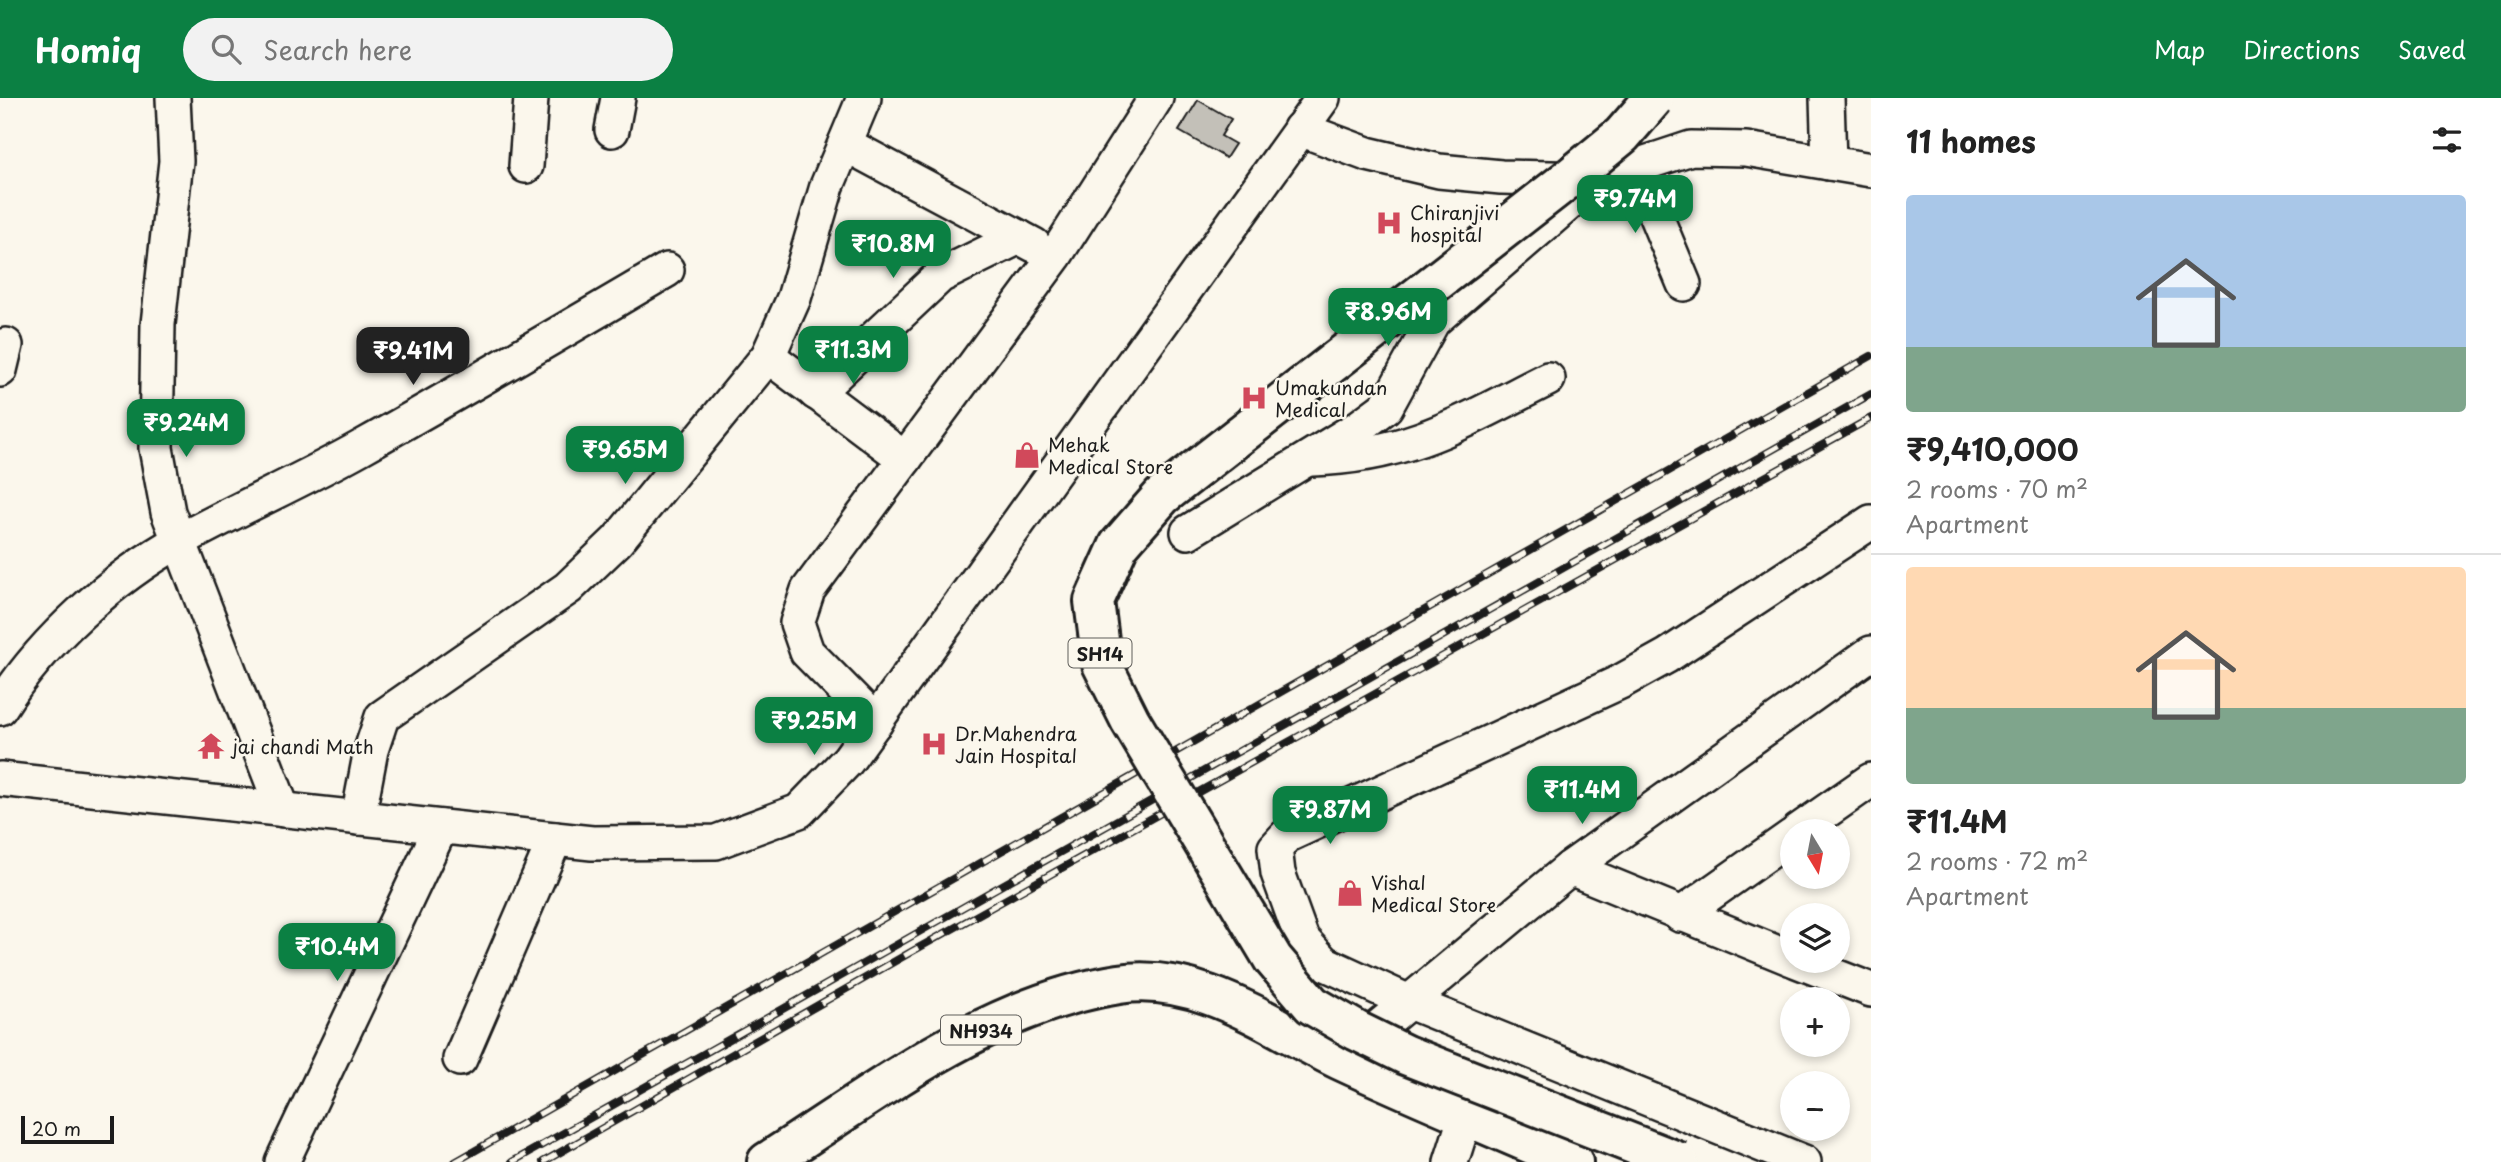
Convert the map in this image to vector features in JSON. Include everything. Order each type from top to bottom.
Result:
[{"type":"main road","name":"SH14","points":[[1654,98],[1622,135],[1572,176],[1162,496],[1119,545],[1094,601],[1102,664],[1130,720],[1273,959],[1312,1005],[1406,1055],[1679,1162]]},
{"type":"main road","name":"NH934","points":[[767,1162],[932,1058],[1000,1020],[1064,996],[1121,984],[1173,985],[1222,999],[1340,1060],[1573,1162]]},
{"type":"street","points":[[173,98],[176,161],[158,324],[156,448],[167,512],[282,810]]},
{"type":"street","points":[[526,166],[531,98]]},
{"type":"street","points":[[358,818],[371,750],[382,717],[568,588],[617,541],[768,356],[794,298],[827,186],[864,98]]},
{"type":"street","points":[[876,722],[807,652],[797,623],[808,590],[1055,256],[1156,98]]},
{"type":"street","points":[[0,779],[606,843],[716,842],[799,811],[848,760],[876,722],[1323,98]]},
{"type":"street","points":[[1827,98],[1829,163]]},
{"type":"street","points":[[1300,129],[1367,154],[1439,171],[1501,177],[1597,179],[1691,148],[1746,149],[1871,170]]},
{"type":"street","points":[[845,144],[1055,256]]},
{"type":"street","points":[[1635,166],[1684,284]]},
{"type":"street","points":[[1188,532],[1386,407],[1433,321],[1597,179]]},
{"type":"street","points":[[816,393],[940,276],[1019,237]]},
{"type":"street","points":[[0,708],[40,653],[72,621],[179,541],[279,493],[667,270]]},
{"type":"street","points":[[768,356],[905,459]]},
{"type":"street","points":[[1307,459],[1386,452],[1432,437],[1548,379]]},
{"type":"street","points":[[1804,1162],[1409,1002],[1324,963],[1302,939],[1278,873],[1275,848],[1286,836],[1620,682],[1667,656],[1871,522]]},
{"type":"street","points":[[1340,1060],[1570,868],[1871,653]]},
{"type":"street","points":[[1815,819],[1871,780]]},
{"type":"street","points":[[282,1162],[441,827]]},
{"type":"street","points":[[460,1059],[555,839]]},
{"type":"street","points":[[1680,915],[1780,844]]},
{"type":"street","points":[[1570,868],[1780,954]]},
{"type":"street","points":[[1828,973],[1871,990]]},
{"type":"street","points":[[1451,1162],[1466,1115]]},
{"type":"building","points":[[1198,100],[1231,119],[1221,136],[1235,144],[1226,158],[1179,131]]},
{"type":"railway","points":[[455,1162],[1871,356]]},
{"type":"railway","points":[[512,1162],[1871,394]]},
{"type":"railway","points":[[543,1162],[911,952],[1871,418]]},
{"type":"place","name":"Chiranjivi hospital","points":[[1389,223]]},
{"type":"place","name":"Umakundan Medical","points":[[1254,398]]},
{"type":"place","name":"Mehak Medical Store","points":[[1027,455]]},
{"type":"place","name":"Dr.Mahendra Jain Hospital","points":[[934,744]]},
{"type":"place","name":"jai chandi Math","points":[[211,746]]},
{"type":"place","name":"Vishal Medical Store","points":[[1350,893]]}]
